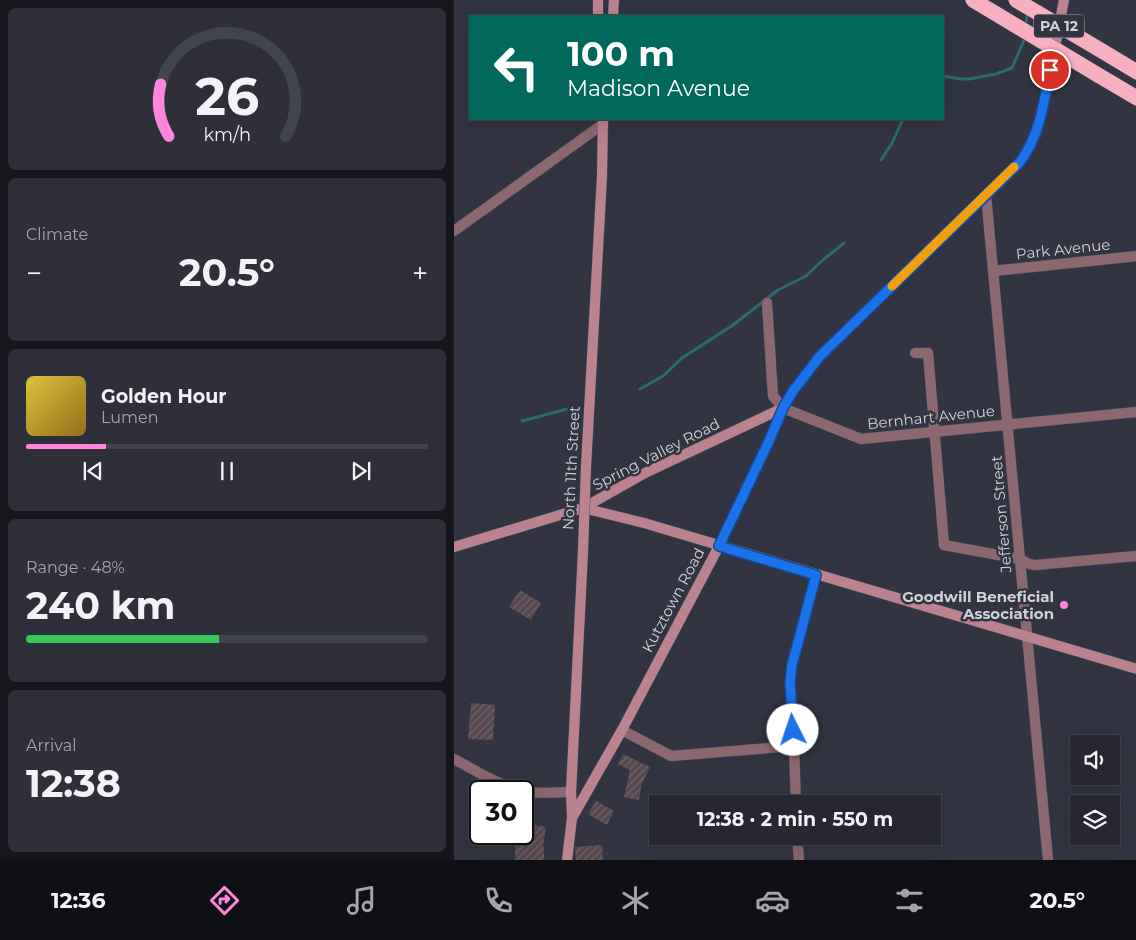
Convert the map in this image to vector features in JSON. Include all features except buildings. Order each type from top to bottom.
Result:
[{"type":"highway","name":"PA 12","points":[[972,0],[1136,98]]},
{"type":"highway","name":"PA 12","points":[[1016,0],[1136,72]]},
{"type":"main road","points":[[598,0],[598,15]]},
{"type":"main road","points":[[613,15],[614,0]]},
{"type":"main road","name":"Kutztown Road","points":[[567,860],[572,818],[622,730],[719,546],[783,408],[793,391],[820,356],[1025,155],[1036,134],[1043,109],[1064,0]]},
{"type":"main road","name":"North 11th Street","points":[[572,818],[571,792],[602,176],[603,121]]},
{"type":"main road","name":"Spring Valley Road","points":[[454,547],[583,508],[645,473],[783,408]]},
{"type":"main road","points":[[583,508],[644,523],[1136,669]]},
{"type":"street","points":[[454,231],[603,121]]},
{"type":"street","name":"Jefferson Street","points":[[986,195],[1048,860]]},
{"type":"street","name":"Park Avenue","points":[[994,271],[1136,256]]},
{"type":"street","points":[[767,303],[773,396],[783,408]]},
{"type":"street","points":[[915,353],[928,353],[944,546],[1020,559],[1029,564],[1136,556]]},
{"type":"street","name":"Bernhart Avenue","points":[[783,408],[861,439],[1136,412]]},
{"type":"street","points":[[796,795],[790,682],[792,665],[816,575]]},
{"type":"street","points":[[622,730],[672,756],[794,746]]},
{"type":"street","points":[[454,759],[513,789],[531,792],[571,792]]},
{"type":"street","points":[[798,845],[799,860]]},
{"type":"waterway","points":[[1026,26],[1027,13]]},
{"type":"waterway","points":[[944,76],[969,79],[996,74],[1012,68],[1025,38]]},
{"type":"waterway","points":[[881,160],[892,143],[903,120]]},
{"type":"waterway","points":[[640,389],[663,376],[682,358],[733,325],[778,290],[806,276],[844,243]]},
{"type":"waterway","points":[[522,421],[567,409]]},
{"type":"slow traffic","points":[[892,286],[1014,167]]},
{"type":"place","name":"Goodwill Beneficial Association","points":[[1064,605]]},
{"type":"route","points":[[793,730],[790,682],[792,665],[816,575],[719,546],[783,408],[793,391],[820,356],[1025,155],[1036,134],[1050,70]]}]
